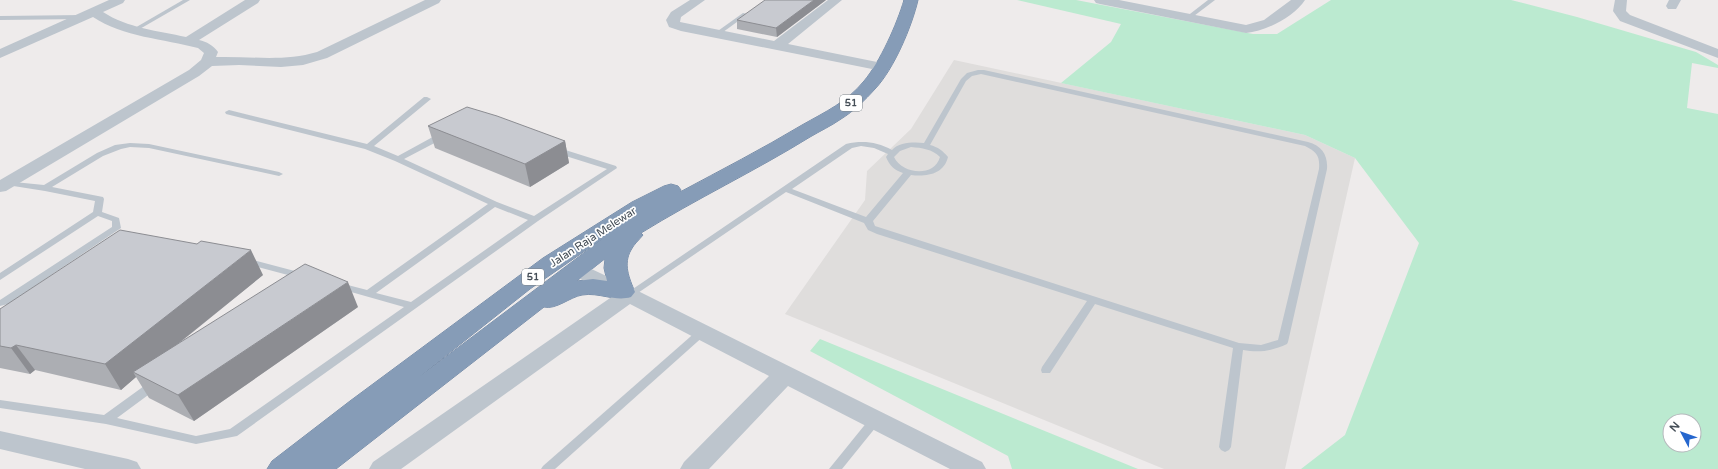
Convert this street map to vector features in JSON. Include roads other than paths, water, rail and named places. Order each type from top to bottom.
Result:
[{"type":"highway","name":"Jalan Raja Melewar","points":[[313,469],[332,457],[619,237],[675,203],[773,151],[810,128],[834,116],[851,103],[870,85],[882,67],[906,20],[911,0]]},
{"type":"highway","name":"Jalan Raja Melewar","points":[[282,469],[483,313],[589,237],[642,205],[755,148],[810,128]]},
{"type":"highway","points":[[626,294],[614,266],[619,250],[631,235],[675,203]]},
{"type":"highway","points":[[483,313],[527,286],[551,276],[576,269]]},
{"type":"highway","points":[[507,323],[548,299],[584,286],[600,286],[626,294]]},
{"type":"street","points":[[0,54],[89,15],[119,0]]},
{"type":"street","points":[[188,41],[254,0]]},
{"type":"street","points":[[208,62],[239,61],[281,63],[303,61],[322,55],[434,0]]},
{"type":"street","points":[[699,0],[676,15],[673,20],[674,24],[882,67]]},
{"type":"street","points":[[777,46],[836,0]]},
{"type":"street","points":[[1100,0],[1123,2],[1188,18],[1246,28],[1256,28],[1271,22],[1299,0]]},
{"type":"street","points":[[1621,0],[1619,11],[1626,18],[1718,54]]},
{"type":"street","points":[[4,185],[194,73],[208,62],[211,52],[203,45],[136,29],[89,15]]},
{"type":"street","points":[[576,269],[973,469]]},
{"type":"street","points":[[382,469],[626,294]]},
{"type":"street","points":[[693,469],[785,374]]},
{"type":"street","points":[[0,440],[128,469]]},
{"type":"lane","points":[[136,29],[187,0]]},
{"type":"lane","points":[[1188,18],[1212,0]]},
{"type":"lane","points":[[717,34],[754,8]]},
{"type":"lane","points":[[0,18],[89,15]]},
{"type":"lane","points":[[785,189],[868,221],[871,228],[880,232],[1238,346],[1252,349],[1268,349],[1283,342],[1323,169],[1324,157],[1318,149],[1308,144],[984,72],[971,74],[962,80],[926,146]]},
{"type":"lane","points":[[368,147],[427,99]]},
{"type":"lane","points":[[229,112],[368,147],[398,159],[494,204],[535,219]]},
{"type":"lane","points":[[398,159],[452,129]]},
{"type":"lane","points":[[626,294],[849,146],[856,144],[873,144],[893,153]]},
{"type":"lane","points":[[45,188],[104,152],[119,147],[136,145],[149,146],[279,174]]},
{"type":"lane","points":[[926,146],[934,148],[944,157],[944,162],[941,166],[927,172],[908,172],[894,166],[890,157],[893,153],[903,147],[926,146]]},
{"type":"lane","points":[[0,404],[106,420],[196,440],[233,433],[535,219],[614,168],[547,148]]},
{"type":"lane","points":[[868,221],[908,172]]},
{"type":"lane","points":[[0,277],[97,213],[100,199],[45,188],[4,185]]},
{"type":"lane","points":[[368,294],[494,204]]},
{"type":"lane","points":[[0,303],[5,302],[117,228],[116,220],[97,213]]},
{"type":"lane","points":[[234,258],[306,277],[290,286]]},
{"type":"lane","points":[[332,284],[413,306]]},
{"type":"lane","points":[[1046,370],[1093,299]]},
{"type":"lane","points":[[547,469],[702,332]]},
{"type":"lane","points":[[1225,447],[1238,346]]},
{"type":"lane","points":[[106,420],[163,378]]},
{"type":"lane","points":[[835,469],[876,419]]}]
